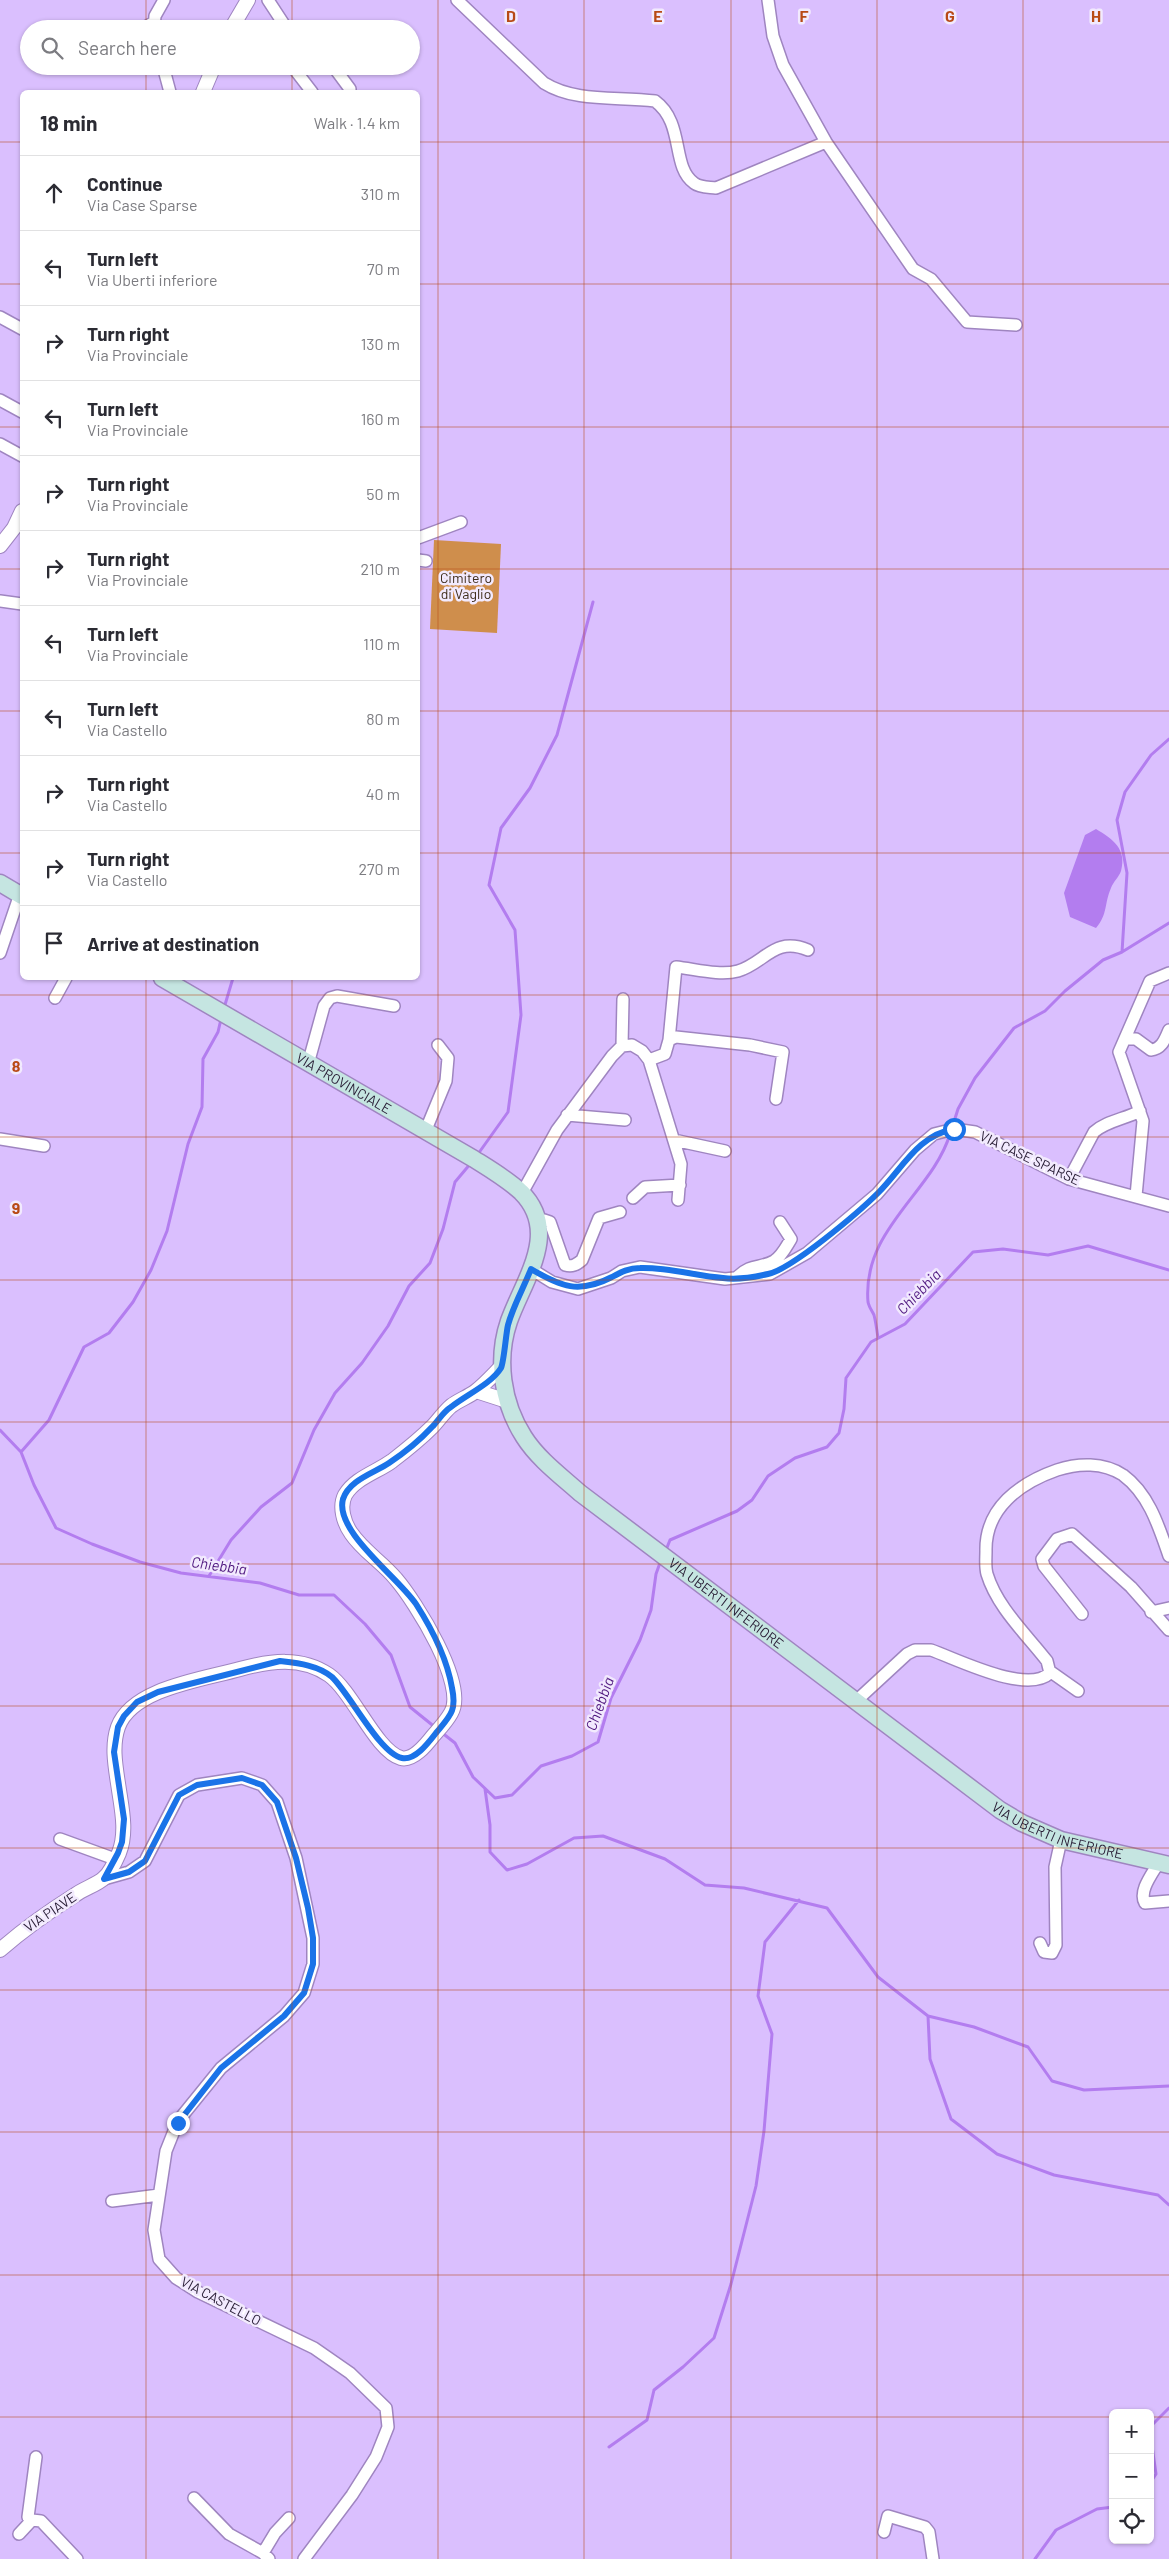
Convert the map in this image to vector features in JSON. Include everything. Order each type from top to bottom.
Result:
[{"type":"main road","points":[[0,883],[20,894]]},
{"type":"main road","name":"VIA PROVINCIALE","points":[[165,980],[474,1159],[522,1193]]},
{"type":"main road","name":"VIA UBERTI INFERIORE","points":[[522,1193],[533,1209],[538,1222],[539,1246],[509,1322],[501,1367],[507,1401],[524,1438],[539,1456],[580,1493],[1000,1810],[1022,1823],[1061,1840],[1164,1863]]},
{"type":"street","points":[[155,20],[164,0]]},
{"type":"street","points":[[236,20],[248,0]]},
{"type":"street","points":[[268,0],[281,20]]},
{"type":"street","points":[[456,0],[544,83],[558,92],[576,96],[655,101],[665,108],[671,117],[684,168],[693,183],[716,188],[826,142]]},
{"type":"street","points":[[768,0],[773,36],[783,66],[826,142],[913,270],[931,279],[967,322],[1016,325]]},
{"type":"street","points":[[165,75],[169,90]]},
{"type":"street","points":[[204,90],[210,75]]},
{"type":"street","points":[[299,75],[310,90]]},
{"type":"street","points":[[340,75],[350,89]]},
{"type":"street","points":[[0,317],[20,328]]},
{"type":"street","points":[[0,400],[20,411]]},
{"type":"street","points":[[0,444],[20,455]]},
{"type":"street","points":[[0,546],[14,528],[20,515]]},
{"type":"street","points":[[420,537],[462,522]]},
{"type":"street","points":[[0,601],[20,604]]},
{"type":"street","points":[[0,953],[20,898]]},
{"type":"street","points":[[649,1060],[664,1054],[669,1040],[676,967],[737,971],[749,966],[771,950],[792,946],[808,950]]},
{"type":"street","points":[[1136,1196],[1143,1121],[1119,1052],[1127,1039],[1150,981],[1169,973]]},
{"type":"street","points":[[55,998],[65,980]]},
{"type":"street","points":[[308,1064],[324,1006],[330,998],[337,996],[394,1006]]},
{"type":"street","points":[[522,1193],[567,1115],[622,1046],[623,999]]},
{"type":"street","points":[[1127,1039],[1136,1039],[1151,1050],[1155,1050],[1161,1046],[1169,1030]]},
{"type":"street","points":[[669,1040],[676,1037],[716,1040],[783,1052],[776,1099]]},
{"type":"street","points":[[425,1132],[446,1082],[448,1058],[438,1045]]},
{"type":"street","points":[[622,1046],[632,1045],[642,1051],[649,1060],[681,1164],[678,1200]]},
{"type":"street","points":[[1069,1179],[1094,1132],[1100,1127],[1126,1119],[1140,1111]]},
{"type":"street","points":[[567,1115],[625,1120]]},
{"type":"street","name":"VIA CASE SPARSE","points":[[531,1269],[552,1282],[578,1289],[611,1278],[622,1270],[640,1268],[725,1279],[770,1274],[807,1253],[877,1194],[915,1150],[934,1134],[960,1129],[975,1132],[1069,1179],[1169,1206]]},
{"type":"street","points":[[0,1139],[44,1146]]},
{"type":"street","points":[[674,1140],[724,1151]]},
{"type":"street","points":[[633,1198],[645,1186],[680,1185]]},
{"type":"street","points":[[538,1222],[550,1222],[562,1259],[565,1265],[570,1266],[577,1265],[582,1260],[599,1218],[620,1212]]},
{"type":"street","points":[[737,1278],[747,1268],[772,1262],[782,1254],[791,1239],[780,1222]]},
{"type":"street","points":[[104,1879],[122,1842],[124,1819],[114,1752],[118,1727],[124,1716],[137,1702],[158,1692],[260,1664],[280,1661],[300,1663],[315,1667],[331,1676],[382,1743],[402,1758],[409,1757],[430,1740],[453,1711],[455,1702],[450,1676],[436,1639],[415,1603],[395,1578],[351,1533],[345,1521],[342,1505],[344,1497],[350,1488],[364,1477],[389,1463],[431,1428],[449,1407],[476,1391],[501,1367]]},
{"type":"street","points":[[476,1391],[507,1401]]},
{"type":"street","points":[[1078,1691],[1051,1672],[1047,1661],[994,1594],[986,1572],[986,1542],[991,1520],[1007,1497],[1036,1477],[1075,1464],[1097,1465],[1122,1475],[1143,1495],[1158,1523],[1169,1556]]},
{"type":"street","points":[[1082,1614],[1044,1566],[1042,1558],[1057,1539],[1072,1534],[1130,1587],[1169,1630]]},
{"type":"street","points":[[1151,1612],[1169,1608]]},
{"type":"street","points":[[855,1702],[907,1654],[915,1650],[931,1650],[1020,1680],[1041,1680],[1051,1672]]},
{"type":"street","name":"VIA CASTELLO","points":[[104,1879],[129,1872],[145,1861],[179,1795],[197,1785],[242,1778],[262,1785],[277,1802],[296,1858],[313,1938],[313,1964],[304,1993],[284,2016],[221,2068],[178,2121],[166,2151],[154,2230],[159,2259],[176,2278],[198,2292],[314,2348],[350,2372],[386,2408],[388,2427],[376,2457],[352,2495],[304,2559]]},
{"type":"street","points":[[60,1839],[115,1859]]},
{"type":"street","points":[[1040,1943],[1044,1952],[1052,1953],[1056,1945],[1055,1866],[1061,1840]]},
{"type":"street","points":[[1164,1863],[1144,1890],[1142,1899],[1145,1903],[1169,1901]]},
{"type":"street","name":"VIA PIAVE","points":[[0,1950],[31,1923],[104,1879]]},
{"type":"street","points":[[112,2201],[159,2196]]},
{"type":"street","points":[[36,2457],[28,2517],[32,2520],[41,2521],[77,2559]]},
{"type":"street","points":[[194,2498],[229,2534],[266,2556],[275,2533],[289,2518]]},
{"type":"street","points":[[884,2532],[888,2516],[925,2527],[929,2532],[932,2559]]},
{"type":"street","points":[[19,2534],[32,2520]]},
{"type":"green space","name":"Cimitero di Vaglio","points":[[434,540],[501,544],[497,633],[430,629]]},
{"type":"shaded area","points":[[1096,829],[1117,846],[1122,857],[1122,863],[1121,871],[1112,886],[1104,913],[1096,928],[1070,917],[1064,893],[1085,835]]},
{"type":"waterway","points":[[478,1154],[508,1112],[521,1015],[515,930],[489,885],[501,828],[530,788],[557,735],[593,602]]},
{"type":"waterway","points":[[1122,952],[1127,873],[1117,820],[1125,792],[1151,755],[1169,739]]},
{"type":"waterway","points":[[952,1128],[958,1109],[975,1078],[1014,1028],[1045,1011],[1065,991],[1103,960],[1122,952],[1169,923]]},
{"type":"waterway","points":[[224,1008],[232,980]]},
{"type":"waterway","points":[[21,1452],[49,1420],[84,1347],[109,1333],[133,1302],[151,1270],[167,1231],[188,1144],[202,1107],[203,1059],[218,1032],[221,1019]]},
{"type":"waterway","points":[[878,1338],[874,1315],[868,1302],[869,1276],[876,1253],[887,1232],[929,1175],[941,1155],[950,1134]]},
{"type":"waterway","points":[[209,1576],[231,1540],[261,1507],[292,1483],[314,1430],[335,1393],[362,1363],[388,1326],[409,1286],[430,1263],[443,1229],[455,1182],[471,1163]]},
{"type":"waterway","name":"Chiebbia","points":[[666,1550],[670,1540],[737,1511],[752,1500],[768,1476],[795,1458],[827,1447],[839,1433],[844,1409],[846,1378],[871,1342],[905,1324],[973,1252],[1003,1249],[1048,1255],[1088,1246],[1169,1270]]},
{"type":"waterway","name":"Chiebbia","points":[[0,1430],[21,1452],[34,1485],[56,1528],[140,1562],[181,1573],[260,1583],[299,1595],[334,1595],[365,1624],[391,1655],[410,1707],[436,1728]]},
{"type":"waterway","name":"Chiebbia","points":[[441,1732],[455,1743],[473,1777],[495,1798],[512,1795],[541,1766],[572,1756],[598,1742],[611,1698],[640,1640],[651,1610],[656,1574],[661,1560]]},
{"type":"waterway","points":[[485,1789],[490,1825],[490,1852],[507,1870],[527,1864],[574,1838],[603,1836],[665,1859],[705,1885],[744,1888],[827,1908],[878,1977],[928,2016],[974,2027],[1028,2047],[1052,2081],[1084,2090],[1169,2086]]},
{"type":"waterway","points":[[609,2447],[647,2420],[654,2390],[683,2367],[714,2338],[731,2284],[756,2186],[764,2131],[772,2034],[758,1996],[765,1942],[799,1900]]},
{"type":"waterway","points":[[928,2016],[930,2059],[951,2119],[997,2154],[1054,2175],[1158,2195],[1169,2205]]},
{"type":"waterway","points":[[1154,2423],[1169,2408]]},
{"type":"waterway","points":[[1154,2460],[1156,2474],[1154,2477]]},
{"type":"waterway","points":[[1035,2559],[1056,2530],[1097,2509],[1109,2508]]},
{"type":"route","points":[[178,2123],[221,2068],[284,2016],[304,1993],[313,1964],[313,1938],[296,1858],[277,1802],[262,1785],[242,1778],[197,1785],[179,1795],[168,1812],[145,1861],[129,1872],[104,1879],[122,1842],[124,1819],[114,1752],[118,1727],[124,1716],[137,1702],[158,1692],[250,1666],[280,1661],[300,1663],[315,1667],[331,1676],[382,1743],[396,1755],[402,1758],[409,1757],[419,1751],[453,1711],[455,1702],[450,1676],[436,1639],[415,1603],[395,1578],[351,1533],[345,1521],[342,1505],[344,1497],[350,1488],[364,1477],[389,1463],[431,1428],[449,1407],[476,1391],[501,1367],[509,1322],[531,1269],[552,1282],[578,1289],[611,1278],[622,1270],[640,1268],[675,1271],[725,1279],[770,1274],[807,1253],[877,1194],[915,1150],[934,1134],[954,1129]]}]
